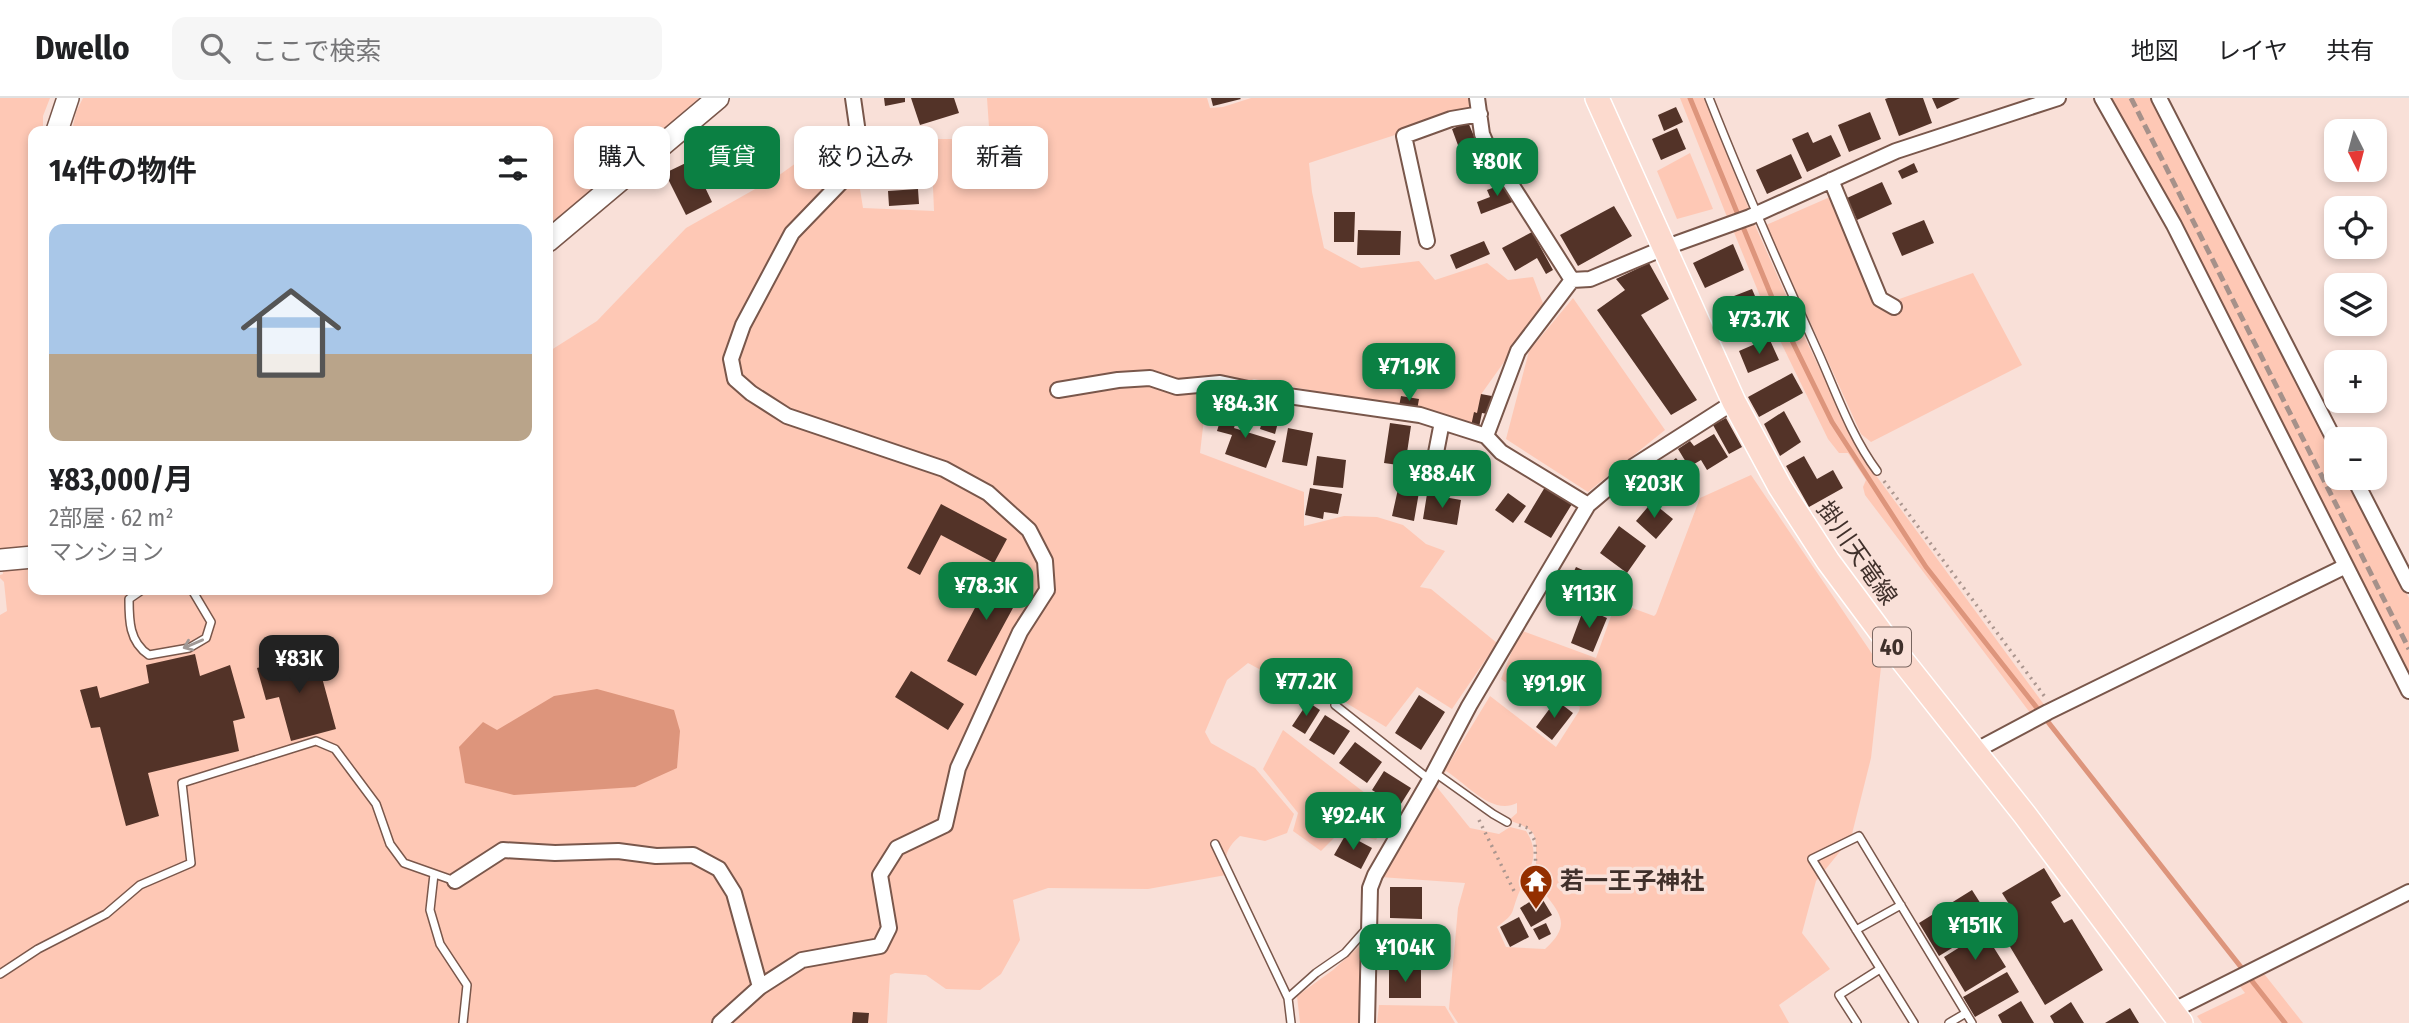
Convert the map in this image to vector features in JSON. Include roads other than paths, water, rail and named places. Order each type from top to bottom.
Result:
[{"type":"main road","name":"掛川天竜線","points":[[1597,98],[1734,402],[1780,487],[1828,561],[1973,752],[2025,815],[2176,1017]]},
{"type":"street","points":[[59,126],[68,98]]},
{"type":"street","points":[[553,237],[718,98]]},
{"type":"street","points":[[720,1023],[760,987],[803,960],[880,946],[888,928],[880,875],[897,848],[945,825],[958,768],[1020,632],[1047,590],[1045,561],[1029,530],[988,494],[944,469],[786,416],[735,379],[731,359],[743,325],[792,233],[848,175],[859,140],[853,98]]},
{"type":"street","points":[[1477,98],[1482,134],[1488,148],[1572,280]]},
{"type":"street","points":[[1486,436],[1518,351],[1572,280],[1590,279],[1664,248],[1753,216],[1896,151],[2058,98]]},
{"type":"street","points":[[2102,98],[2175,225],[2409,691]]},
{"type":"street","points":[[2159,98],[2328,427]]},
{"type":"street","points":[[1427,241],[1404,136],[1451,120],[1480,114]]},
{"type":"street","points":[[1830,180],[1880,299],[1894,307]]},
{"type":"street","points":[[1058,390],[1118,380],[1150,378],[1177,387],[1220,383],[1267,393],[1420,415],[1486,436],[1501,452],[1588,505]]},
{"type":"street","points":[[1367,1023],[1370,888],[1469,706],[1588,505],[1634,466],[1734,402]]},
{"type":"street","points":[[1434,463],[1441,422]]},
{"type":"street","points":[[2360,490],[2409,585]]},
{"type":"street","points":[[0,560],[28,557]]},
{"type":"street","points":[[1973,752],[2046,713],[2346,566]]},
{"type":"street","points":[[455,881],[503,850],[693,855],[719,869],[734,892],[760,987]]},
{"type":"street","points":[[2176,1017],[2238,977],[2409,892]]},
{"type":"lane","points":[[1709,98],[1753,216],[1868,460],[1877,471]]},
{"type":"lane","points":[[135,595],[130,599],[129,622],[137,647],[149,655],[189,648],[206,638],[211,622],[195,595]]},
{"type":"lane","points":[[1335,705],[1432,776],[1507,822]]},
{"type":"lane","points":[[0,974],[38,949],[106,914],[140,885],[191,863],[182,783],[316,741],[335,749],[376,804],[390,844],[404,863],[455,881]]},
{"type":"lane","points":[[1914,1023],[1812,859],[1859,836],[1972,1023]]},
{"type":"lane","points":[[1215,844],[1288,998],[1290,1023]]},
{"type":"lane","points":[[434,874],[430,910],[436,933],[440,944],[467,985],[463,1023]]},
{"type":"lane","points":[[1856,930],[1901,905]]},
{"type":"lane","points":[[1288,998],[1316,973],[1345,953],[1369,925]]},
{"type":"lane","points":[[1857,1023],[1839,995],[1880,969]]},
{"type":"lane","points":[[1949,1023],[1966,1013]]},
{"type":"waterway","points":[[1690,98],[1778,312],[1832,422],[1926,567],[2285,1023]]},
{"type":"railway","points":[[2131,98],[2409,649]]},
{"type":"place","name":"若一王子神社","points":[[1536,911]]}]
